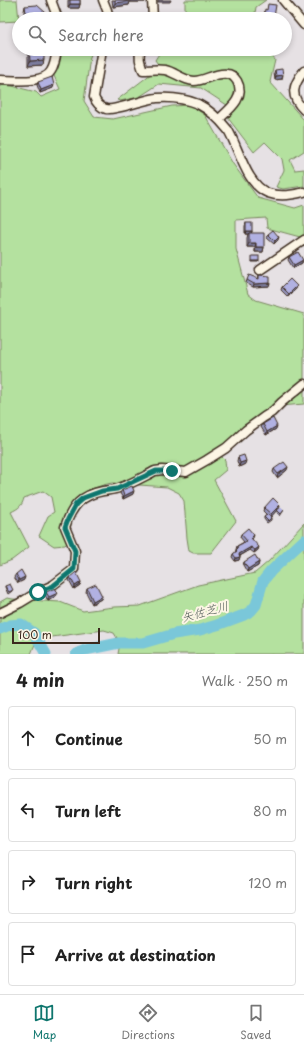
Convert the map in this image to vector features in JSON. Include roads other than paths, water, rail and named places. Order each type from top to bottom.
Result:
[{"type":"street","points":[[51,0],[55,12]]},
{"type":"street","points":[[103,0],[107,12]]},
{"type":"street","points":[[152,0],[153,12]]},
{"type":"street","points":[[283,0],[304,25]]},
{"type":"street","points":[[0,80],[33,80],[47,76],[52,70],[55,56]]},
{"type":"street","points":[[101,56],[94,97],[99,105],[107,109],[156,98],[175,98],[187,100],[199,105],[210,111],[228,131],[258,187],[267,193],[278,195],[304,192]]},
{"type":"street","points":[[139,56],[143,70],[165,70],[182,79],[195,81],[227,74],[234,77],[238,83],[240,92],[239,97],[233,106],[218,119]]},
{"type":"street","points":[[304,71],[297,80],[294,88],[295,98],[304,110]]},
{"type":"street","points":[[260,270],[304,240]]},
{"type":"street","points":[[0,613],[38,592],[53,586],[74,569],[75,551],[65,527],[72,510],[83,498],[102,491],[117,489],[156,471],[186,472],[226,448],[246,430],[272,412],[304,384]]},
{"type":"waterway","name":"矢佐芝川","points":[[76,654],[85,650],[119,643],[143,643],[174,634],[200,630],[244,615],[251,611],[256,605],[263,581],[271,571],[304,540]]},
{"type":"waterway","name":"矢佐芝川","points":[[0,629],[10,625],[21,624],[34,633],[46,654]]}]
